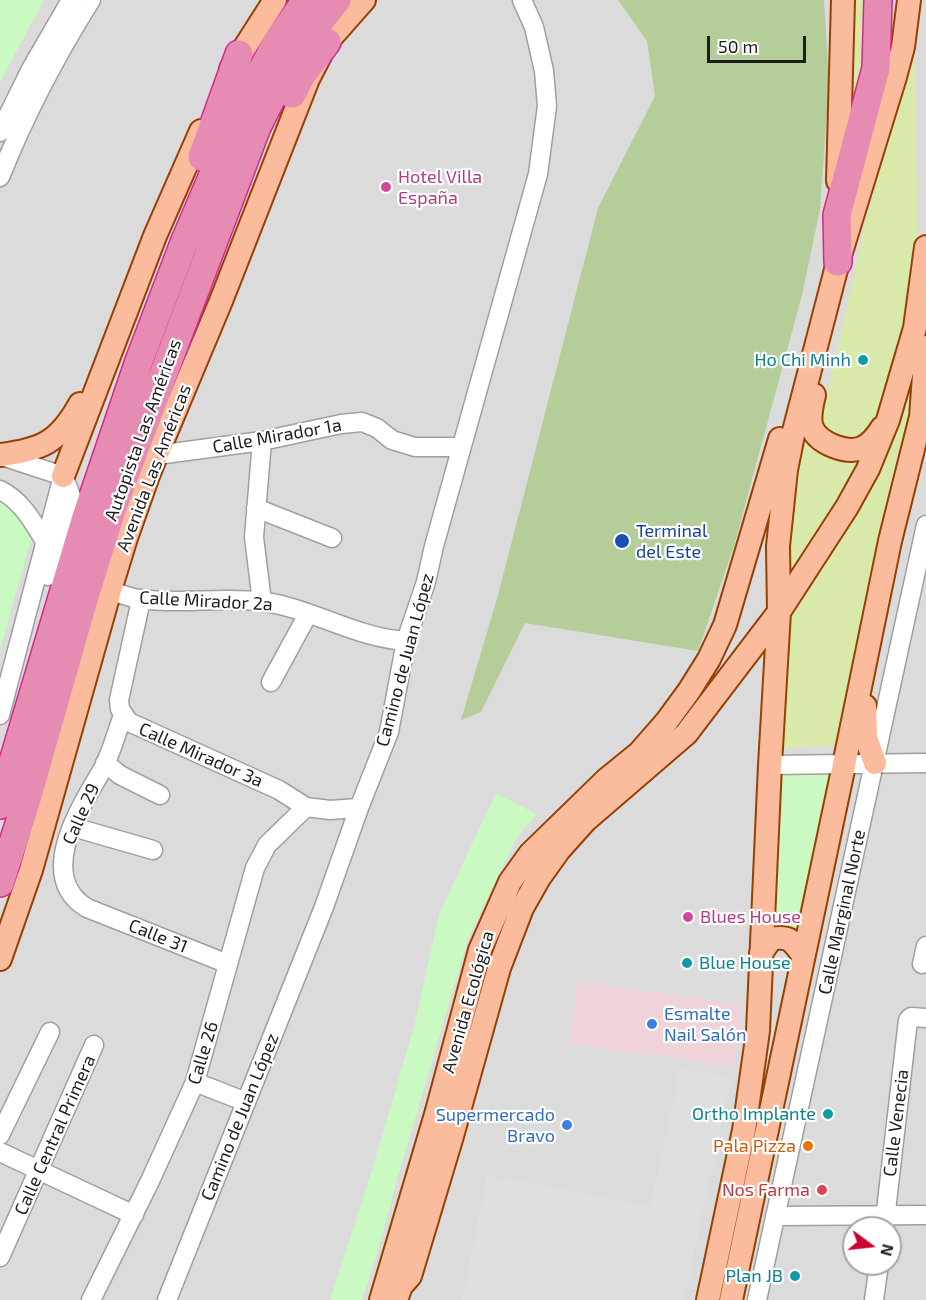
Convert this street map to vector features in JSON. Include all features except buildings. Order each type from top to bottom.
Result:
[{"type":"highway","name":"Autopista Las Américas","points":[[0,805],[86,517],[145,345],[184,243],[241,109],[277,42],[306,0]]},
{"type":"highway","name":"Autopista Las Américas","points":[[0,883],[113,507],[257,127],[295,52],[337,0]]},
{"type":"highway","points":[[838,261],[837,215],[876,68],[878,0]]},
{"type":"highway","points":[[113,507],[164,403],[283,110],[302,75],[327,42]]},
{"type":"highway","points":[[145,345],[148,323],[158,291],[239,54]]},
{"type":"main road","points":[[63,476],[155,236],[213,103],[239,54],[275,0]]},
{"type":"main road","name":"Avenida Las Américas","points":[[0,959],[31,870],[126,538],[157,455],[221,301],[308,79],[327,42],[364,0]]},
{"type":"main road","points":[[837,215],[843,0]]},
{"type":"main road","points":[[708,1300],[744,1130],[758,1031],[779,612],[778,546],[782,506],[793,435],[813,353],[838,261],[895,77],[903,47],[909,0]]},
{"type":"main road","points":[[646,759],[686,734],[730,678],[779,612],[847,507],[868,469],[888,420],[915,328],[926,247]]},
{"type":"main road","points":[[830,293],[811,414],[812,428],[822,440],[848,450],[862,448],[873,440],[888,420]]},
{"type":"main road","points":[[0,455],[26,452],[45,445],[68,425],[114,339]]},
{"type":"main road","points":[[731,1300],[890,541],[923,408],[926,347]]},
{"type":"main road","points":[[646,759],[667,722],[709,659],[725,625],[777,448],[813,353]]},
{"type":"main road","points":[[870,643],[864,696],[867,738],[875,763]]},
{"type":"main road","points":[[730,678],[755,672],[762,674],[774,689]]},
{"type":"main road","name":"Avenida Ecológica","points":[[381,1300],[434,1122],[480,950],[510,882],[530,854],[607,779],[646,759]]},
{"type":"main road","name":"Avenida Ecológica","points":[[396,1300],[400,1286],[410,1276],[499,968],[522,908],[539,878],[585,821],[646,759]]},
{"type":"main road","points":[[761,953],[771,939],[782,937],[791,940],[803,955]]},
{"type":"street","points":[[0,132],[31,69],[71,0]]},
{"type":"street","points":[[0,177],[40,86],[91,0]]},
{"type":"street","name":"Camino de Juan López","points":[[167,1300],[324,907],[389,732],[406,641],[426,582],[434,546],[538,174],[547,106],[544,71],[534,27],[522,0]]},
{"type":"street","name":"Calle Mirador 1a","points":[[157,455],[262,441],[340,424],[362,422],[376,428],[393,440],[415,447],[462,447]]},
{"type":"street","points":[[262,441],[254,537],[262,602]]},
{"type":"street","points":[[0,455],[63,476],[71,494],[72,504],[69,517],[36,607],[20,641]]},
{"type":"street","points":[[0,715],[63,476]]},
{"type":"street","points":[[0,490],[11,496],[30,516],[46,543]]},
{"type":"street","points":[[256,508],[332,538]]},
{"type":"street","name":"Calle Marginal Norte","points":[[757,1300],[926,525]]},
{"type":"street","name":"Calle Mirador 2a","points":[[110,590],[141,600],[262,602],[285,606],[343,627],[391,640],[406,641]]},
{"type":"street","name":"Calle Mirador 3a","points":[[141,600],[121,687],[119,700],[123,715],[135,726],[279,790],[306,807],[330,810],[359,808]]},
{"type":"street","points":[[271,682],[308,614]]},
{"type":"street","name":"Calle 29","points":[[87,908],[69,894],[63,876],[65,851],[90,788],[105,763],[123,715]]},
{"type":"street","points":[[105,763],[120,775],[160,795]]},
{"type":"street","points":[[770,765],[926,763]]},
{"type":"street","name":"Calle 26","points":[[91,1300],[134,1215],[195,1082],[250,882],[261,855],[275,836],[306,807]]},
{"type":"street","points":[[73,827],[153,850]]},
{"type":"street","name":"Calle 31","points":[[87,908],[228,964]]},
{"type":"street","name":"Calle Venecia","points":[[886,1216],[918,1018]]},
{"type":"street","points":[[0,1135],[50,1032]]},
{"type":"street","name":"Calle Central Primera","points":[[0,1257],[94,1045]]},
{"type":"street","points":[[195,1082],[246,1102]]},
{"type":"street","points":[[0,1152],[134,1215]]},
{"type":"street","points":[[902,1219],[926,1215]]},
{"type":"street","points":[[774,1216],[842,1220]]},
{"type":"street","points":[[874,1300],[877,1276]]},
{"type":"shaded area","points":[[0,0],[926,0],[926,1300],[0,1300]]},
{"type":"shaded area","points":[[578,981],[743,1005],[733,1067],[569,1043]]},
{"type":"shaded area","points":[[680,1069],[732,1077],[684,1300],[462,1300],[487,1175],[650,1206]]},
{"type":"green space","points":[[0,0],[44,0],[0,82]]},
{"type":"green space","points":[[618,0],[824,0],[829,84],[820,209],[802,295],[734,546],[698,651],[525,623],[481,712],[461,720],[498,595],[598,208],[655,96],[647,41]]},
{"type":"green space","points":[[846,0],[873,0],[870,71],[846,132]]},
{"type":"green space","points":[[914,43],[918,229],[910,317],[878,425],[850,443],[820,427],[866,220]]},
{"type":"green space","points":[[917,356],[903,454],[893,503],[836,745],[779,749],[784,622],[882,470],[899,423]]},
{"type":"green space","points":[[806,436],[867,455],[785,587],[790,510]]},
{"type":"green space","points":[[0,499],[13,503],[32,536],[0,649]]},
{"type":"green space","points":[[776,772],[830,773],[795,935],[767,937]]},
{"type":"green space","points":[[496,793],[536,814],[515,841],[468,939],[362,1300],[330,1300],[372,1170],[414,1027],[439,914]]},
{"type":"place","name":"Hotel Villa España","points":[[386,187]]},
{"type":"place","name":"Ho Chi Minh","points":[[863,360]]},
{"type":"place","name":"Terminal del Este","points":[[622,541]]},
{"type":"place","name":"Blues House","points":[[688,917]]},
{"type":"place","name":"Blue House","points":[[687,963]]},
{"type":"place","name":"Esmalte Nail Salón","points":[[652,1024]]},
{"type":"place","name":"Ortho Implante","points":[[828,1114]]},
{"type":"place","name":"Supermercado Bravo","points":[[567,1125]]},
{"type":"place","name":"Pala Pizza","points":[[808,1146]]},
{"type":"place","name":"Nos Farma","points":[[822,1190]]},
{"type":"place","name":"Plan JB","points":[[795,1276]]}]
